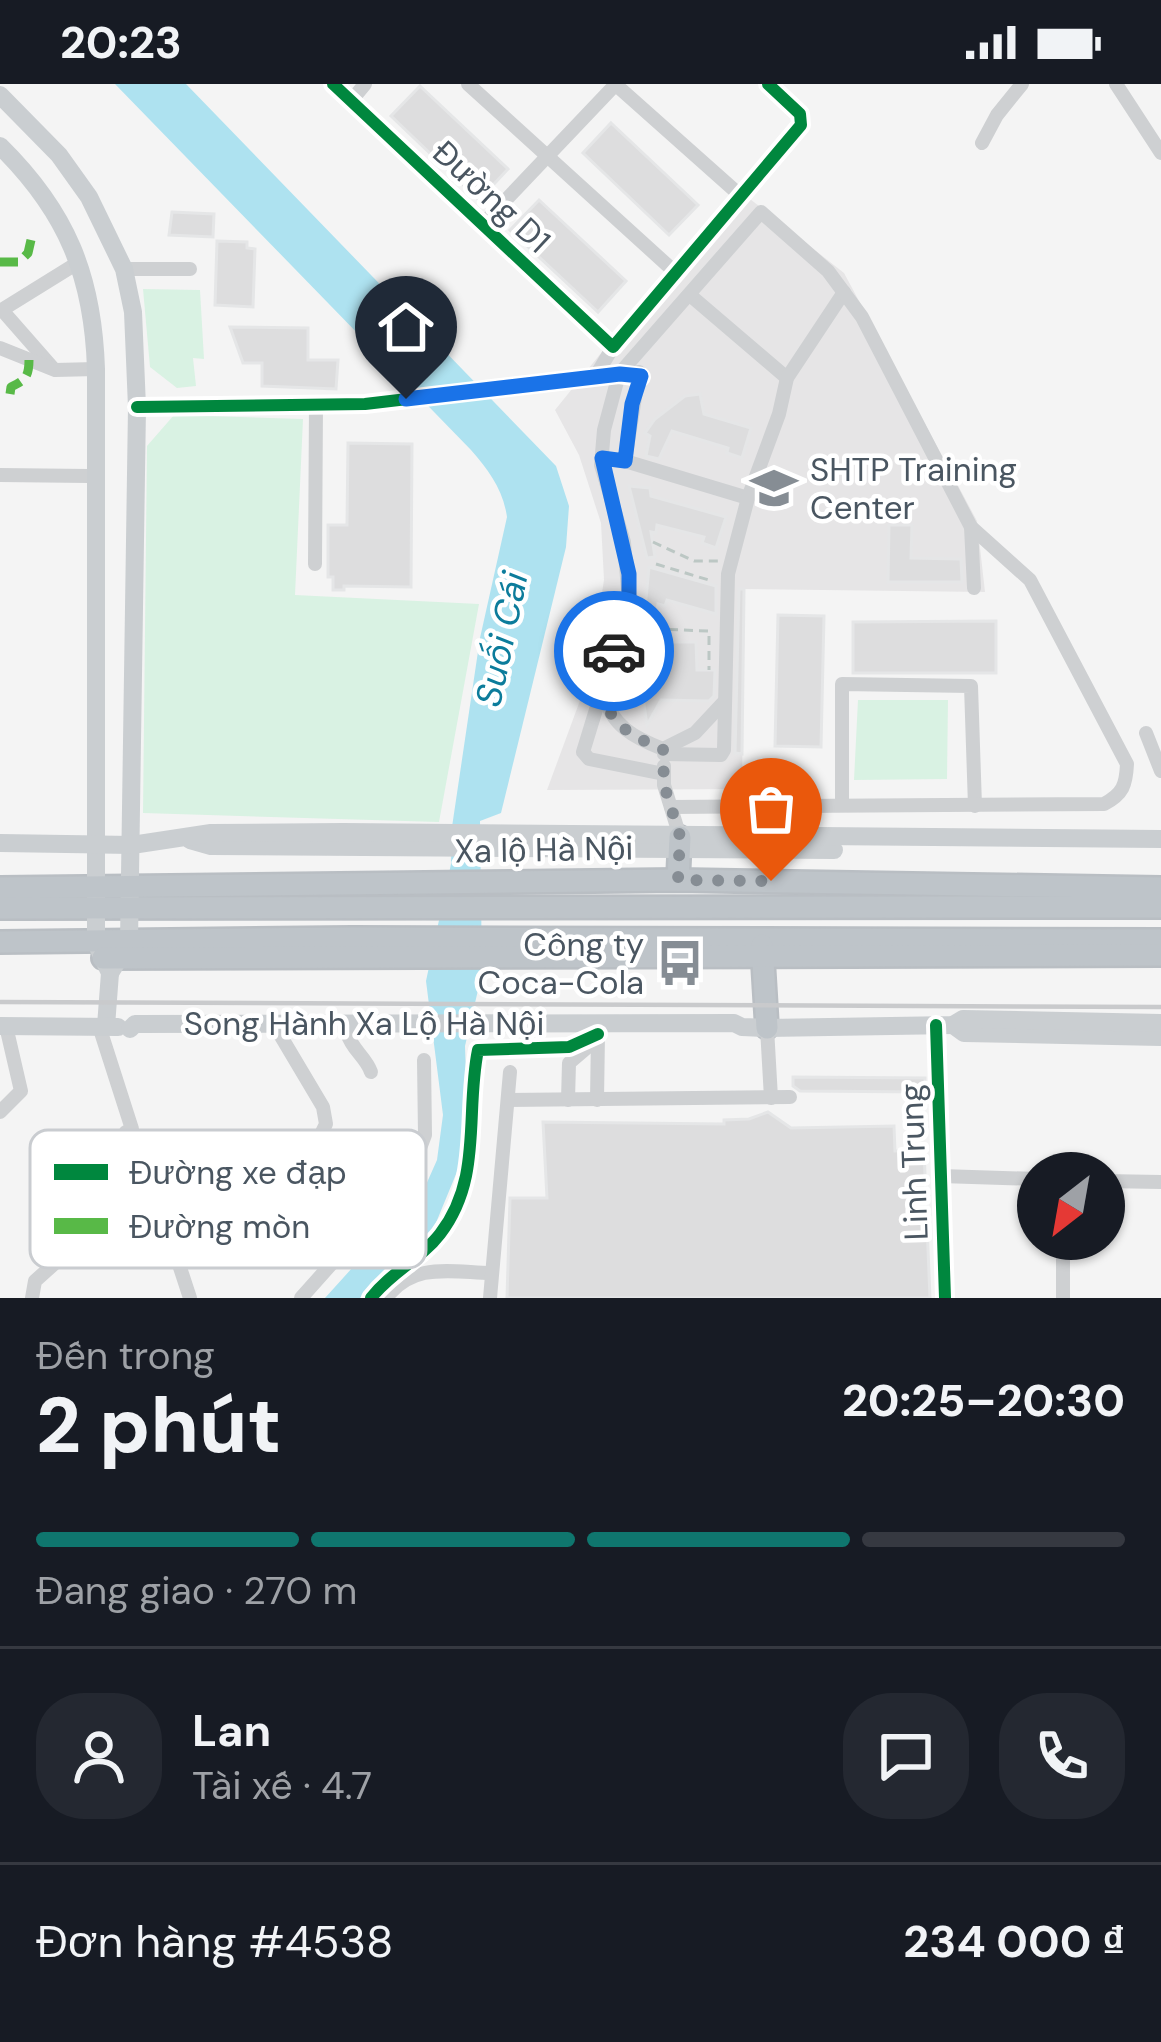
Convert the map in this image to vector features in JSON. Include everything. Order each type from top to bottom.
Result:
[{"type":"highway","points":[[678,880],[680,843]]},
{"type":"highway","name":"Xa lộ Hà Nội","points":[[130,898],[166,888],[678,880],[1161,888]]},
{"type":"highway","name":"Xa lộ Hà Nội","points":[[0,888],[130,898],[204,910],[1161,907]]},
{"type":"highway","points":[[166,888],[204,910]]},
{"type":"highway","name":"Xa lộ Hà Nội","points":[[0,908],[95,898]]},
{"type":"highway","points":[[0,942],[111,955],[352,947],[1161,940]]},
{"type":"highway","points":[[763,947],[1161,955]]},
{"type":"highway","points":[[763,947],[767,1028]]},
{"type":"main road","points":[[0,84],[62,145],[96,190],[116,230],[115,248]]},
{"type":"main road","points":[[0,95],[59,155],[88,197],[124,269],[133,313],[137,407],[130,898],[111,955],[103,1026]]},
{"type":"main road","points":[[0,146],[32,179],[66,231],[84,273],[96,345],[92,470],[95,898],[111,955]]},
{"type":"main road","points":[[0,161],[35,199],[71,267],[82,332],[96,345]]},
{"type":"main road","points":[[95,405],[137,407]]},
{"type":"main road","points":[[0,843],[131,845],[180,836],[1161,851]]},
{"type":"main road","points":[[680,843],[1161,839]]},
{"type":"main road","name":"Song Hành Xa Lộ Hà Nội","points":[[3,1026],[103,1026],[136,1033],[279,1033],[734,1022],[767,1028],[945,1025],[963,1019],[1161,1023]]},
{"type":"main road","name":"Song Hành Xa Lộ Hà Nội","points":[[130,1029],[135,1024],[359,1030]]},
{"type":"main road","name":"Song Hành Xa Lộ Hà Nội","points":[[945,1025],[964,1033],[1161,1037]]},
{"type":"main road","name":"Song Hành Xa Lộ Hà Nội","points":[[508,1028],[598,1036],[735,1034],[742,1027]]},
{"type":"street","name":"Đường D1","points":[[333,84],[613,346]]},
{"type":"street","points":[[351,101],[365,84]]},
{"type":"street","points":[[468,84],[676,273]]},
{"type":"street","points":[[483,224],[616,84],[742,196]]},
{"type":"street","points":[[595,377],[613,346],[801,125],[800,114],[768,84]]},
{"type":"street","points":[[982,143],[1022,84]]},
{"type":"street","points":[[1116,84],[1161,153]]},
{"type":"street","points":[[664,774],[589,758],[584,752],[629,602],[624,542],[602,458],[604,430],[620,374],[633,355],[691,296],[760,212],[828,271],[844,292],[862,317],[971,527],[1030,580],[1127,764],[1126,786],[1104,804],[671,807]]},
{"type":"street","points":[[55,370],[1,310],[71,267]]},
{"type":"street","points":[[124,269],[190,269]]},
{"type":"street","points":[[603,691],[608,713],[630,734],[663,751],[721,755],[723,703],[714,669],[732,558],[787,378],[844,292]]},
{"type":"street","points":[[691,296],[787,378]]},
{"type":"street","points":[[0,348],[55,370],[96,369]]},
{"type":"street","points":[[625,461],[632,404],[641,376],[633,355]]},
{"type":"street","points":[[137,407],[365,404],[620,374],[641,376]]},
{"type":"street","points":[[315,564],[316,404]]},
{"type":"street","points":[[602,458],[748,498]]},
{"type":"street","points":[[0,476],[92,470]]},
{"type":"street","points":[[971,527],[974,588]]},
{"type":"street","points":[[842,805],[842,684],[971,686],[975,806]]},
{"type":"street","points":[[663,751],[695,733],[723,703]]},
{"type":"street","points":[[1146,733],[1161,771]]},
{"type":"street","points":[[663,751],[680,843]]},
{"type":"street","name":"Linh Trung","points":[[945,1025],[940,1176],[945,1298]]},
{"type":"street","points":[[0,1112],[21,1091],[3,1026]]},
{"type":"street","points":[[103,1026],[130,1130]]},
{"type":"street","points":[[767,1028],[771,1098]]},
{"type":"street","points":[[359,1030],[352,1047],[371,1072]]},
{"type":"street","points":[[279,1033],[323,1107],[323,1130]]},
{"type":"street","points":[[568,1100],[569,1063],[598,1036]]},
{"type":"street","points":[[597,1100],[598,1036]]},
{"type":"street","points":[[426,1248],[436,1240],[461,1198],[471,1156],[478,1051],[569,1047],[598,1036]]},
{"type":"street","points":[[424,1060],[425,1130]]},
{"type":"street","points":[[490,1298],[510,1072]]},
{"type":"street","points":[[508,1100],[790,1097]]},
{"type":"street","points":[[940,1176],[1017,1178]]},
{"type":"street","points":[[1125,1181],[1161,1182]]},
{"type":"street","points":[[1063,1298],[1064,1260]]},
{"type":"street","points":[[32,1298],[35,1281],[50,1268]]},
{"type":"street","points":[[180,1268],[190,1298]]},
{"type":"street","points":[[302,1298],[328,1268]]},
{"type":"street","points":[[371,1298],[400,1268]]},
{"type":"street","points":[[386,1298],[401,1278],[428,1272],[490,1273]]},
{"type":"path","points":[[653,542],[694,561],[732,558]]},
{"type":"path","points":[[656,564],[726,585]]},
{"type":"path","points":[[654,629],[710,631],[714,669],[697,668]]},
{"type":"shaded area","name":"SHTP Training Center","points":[[750,199],[844,273],[977,521],[985,592],[744,589],[742,789],[547,790],[589,676],[604,580],[601,523],[579,455],[555,410],[618,332]]},
{"type":"green space","points":[[143,289],[200,290],[204,359],[193,358],[196,386],[177,388],[150,367]]},
{"type":"green space","points":[[174,415],[303,419],[295,595],[479,604],[439,822],[143,813],[147,446]]},
{"type":"green space","points":[[858,700],[948,700],[947,779],[854,780]]},
{"type":"water","name":"Suối Cái","points":[[115,84],[186,84],[556,466],[569,506],[566,547],[501,813],[480,821],[482,973],[465,1046],[467,1104],[461,1162],[433,1230],[426,1235],[426,1185],[437,1160],[443,1115],[426,981],[451,864],[452,827],[480,638],[507,517],[494,481],[471,450]]},
{"type":"water","points":[[352,1268],[386,1268],[360,1298],[325,1298]]},
{"type":"building","points":[[420,86],[508,169],[479,200],[391,116]]},
{"type":"building","points":[[611,123],[698,205],[669,235],[583,153]]},
{"type":"building","points":[[539,200],[626,281],[598,312],[510,230]]},
{"type":"building","points":[[172,212],[214,214],[213,237],[169,235]]},
{"type":"building","points":[[217,241],[247,242],[247,248],[255,249],[253,307],[215,305]]},
{"type":"building","points":[[230,327],[308,328],[308,360],[338,360],[336,389],[262,386],[262,363],[243,363]]},
{"type":"building","points":[[700,394],[704,414],[751,428],[742,458],[727,453],[728,448],[672,431],[659,459],[646,456],[650,436],[645,433],[655,419],[685,396]]},
{"type":"building","points":[[348,443],[412,444],[411,587],[333,590],[333,577],[328,577],[328,525],[347,525]]},
{"type":"building","points":[[629,486],[650,488],[651,496],[726,517],[716,548],[702,543],[704,537],[657,525],[656,533],[651,532],[655,557],[647,558]]},
{"type":"building","points":[[889,525],[912,525],[911,558],[961,559],[962,582],[888,582]]},
{"type":"building","points":[[649,567],[716,586],[716,614],[667,600],[665,606],[658,604],[652,642],[696,642],[697,670],[715,670],[714,696],[709,701],[661,700],[647,725],[642,691],[631,694],[623,688],[642,641]]},
{"type":"building","points":[[739,589],[744,589],[742,754],[735,753]]},
{"type":"building","points":[[778,615],[824,616],[821,747],[775,746]]},
{"type":"building","points":[[996,621],[996,673],[853,673],[853,622]]},
{"type":"building","points":[[793,1077],[925,1078],[925,1092],[800,1091],[793,1086]]},
{"type":"building","points":[[768,1112],[791,1128],[894,1126],[895,1151],[924,1150],[930,1298],[507,1298],[510,1198],[547,1198],[543,1122],[724,1124],[724,1120]]},
{"type":"railway","points":[[0,1002],[1161,1007]]},
{"type":"marked path","points":[[0,262],[19,262],[31,240]]},
{"type":"marked path","points":[[10,394],[11,387],[27,374],[29,360]]},
{"type":"cycle path","points":[[333,84],[613,347],[801,125],[800,114],[768,84]]},
{"type":"cycle path","points":[[137,407],[365,404],[619,374],[641,377]]},
{"type":"cycle path","points":[[936,1025],[945,1298]]},
{"type":"cycle path","points":[[426,1248],[453,1213],[462,1190],[478,1050],[569,1047],[598,1034]]},
{"type":"cycle path","points":[[371,1298],[403,1268]]},
{"type":"way so far","points":[[614,651],[603,691],[608,713],[630,734],[663,749],[664,785],[680,836],[678,880],[771,881]]},
{"type":"place","name":"SHTP Training Center","points":[[774,488]]},
{"type":"place","name":"Công ty Coca-Cola","points":[[680,963]]},
{"type":"route","points":[[406,399],[620,374],[641,376],[632,404],[625,461],[602,458],[601,465],[629,574],[629,602],[614,651]]}]
